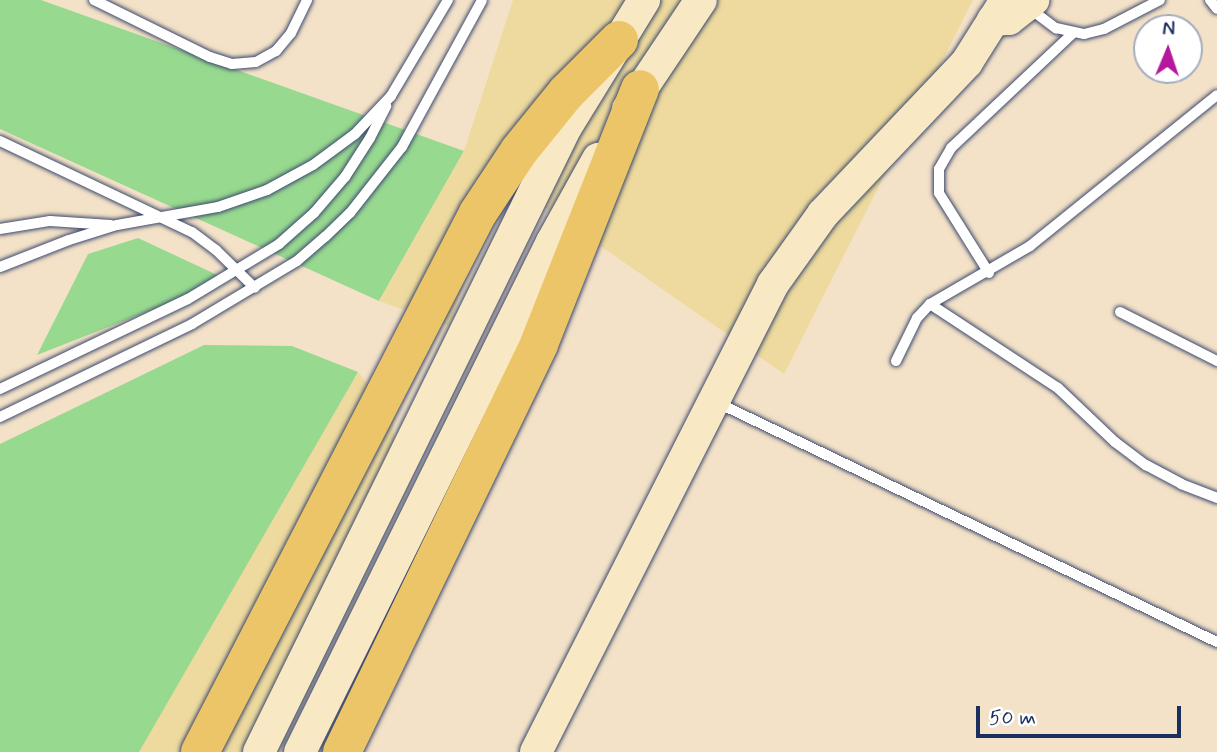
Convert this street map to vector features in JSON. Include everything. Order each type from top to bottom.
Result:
[{"type":"highway","points":[[200,752],[478,213],[519,151],[558,103],[618,40]]},
{"type":"highway","points":[[342,752],[539,344],[640,89]]},
{"type":"main road","points":[[258,752],[554,149],[644,0]]},
{"type":"main road","points":[[300,752],[552,242],[640,89],[701,0]]},
{"type":"main road","points":[[536,752],[713,401],[773,285],[796,248],[830,206],[951,81],[1010,5]]},
{"type":"lane","points":[[94,0],[210,57],[232,64],[256,62],[276,51],[291,33],[307,0]]},
{"type":"lane","points":[[0,389],[156,315],[239,270],[279,244],[314,213],[345,177],[448,0]]},
{"type":"lane","points":[[0,417],[192,324],[297,261],[350,214],[377,180],[422,115],[482,0]]},
{"type":"lane","points":[[1010,5],[1056,28],[1073,33],[1104,29],[1160,0]]},
{"type":"lane","points":[[1210,0],[1217,9]]},
{"type":"lane","points":[[989,273],[939,193],[939,169],[951,148],[1073,33]]},
{"type":"lane","points":[[896,361],[916,318],[930,304],[989,273],[1030,246],[1217,95]]},
{"type":"lane","points":[[0,267],[117,225],[218,207],[267,190],[313,165],[355,134],[391,96]]},
{"type":"lane","points":[[0,141],[192,232],[239,270],[255,288]]},
{"type":"lane","points":[[0,229],[50,221],[117,225]]},
{"type":"lane","points":[[930,304],[1058,388],[1115,442],[1146,465],[1181,484],[1217,498]]},
{"type":"lane","points":[[1120,312],[1217,361]]},
{"type":"lane","points":[[713,401],[1217,642]]},
{"type":"green space","points":[[0,0],[41,0],[464,151],[379,301],[0,129]]},
{"type":"green space","points":[[138,238],[228,280],[37,355],[88,254]]},
{"type":"green space","points":[[204,345],[292,346],[358,372],[160,752],[0,752],[0,444]]},
{"type":"sand","points":[[513,0],[973,0],[784,374],[516,187],[483,225],[449,326],[379,301],[464,151]]},
{"type":"sand","points":[[358,372],[393,415],[394,461],[279,752],[139,752]]}]
